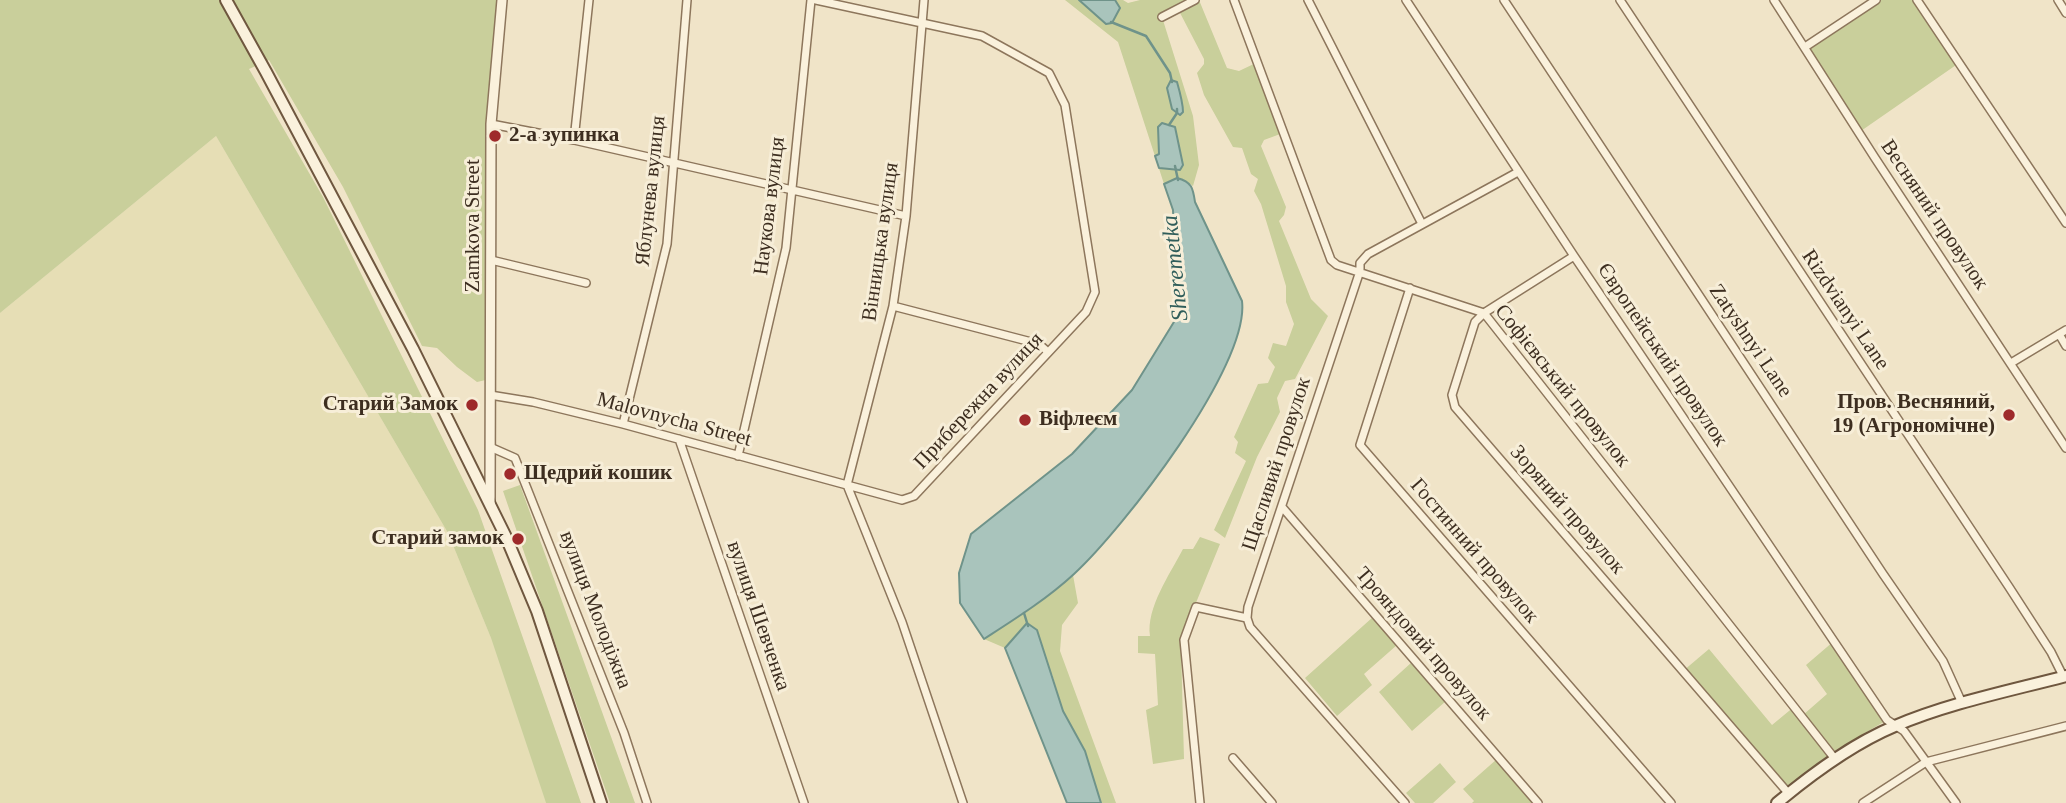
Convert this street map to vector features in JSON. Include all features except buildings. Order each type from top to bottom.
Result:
[{"type":"main road","points":[[226,0],[401,326],[490,503],[537,611],[601,803]]},
{"type":"main road","points":[[1777,803],[1835,758],[1894,726],[2065,676]]},
{"type":"street","name":"Zamkova Street","points":[[490,503],[491,124],[502,0]]},
{"type":"street","points":[[575,140],[589,0]]},
{"type":"street","name":"Яблунева вулиця","points":[[623,424],[667,244],[687,0]]},
{"type":"street","name":"Прибережна вулиця","points":[[813,0],[982,36],[1049,73],[1065,105],[1096,292],[1086,312],[914,496],[902,500],[847,485]]},
{"type":"street","name":"Наукова вулиця","points":[[738,456],[786,248],[813,0]]},
{"type":"street","name":"Вінницька вулиця","points":[[847,485],[894,306],[906,216],[924,0]]},
{"type":"street","points":[[1162,17],[1195,0]]},
{"type":"street","name":"Софієвський провулок","points":[[1234,0],[1328,256],[1337,265],[1484,313],[1835,758]]},
{"type":"street","points":[[1308,0],[1422,224]]},
{"type":"street","name":"Європейський провулок","points":[[1406,0],[1467,89],[1518,172],[1886,720],[1904,731],[1956,803]]},
{"type":"street","name":"Zatyshnyi Lane","points":[[1504,0],[1943,661],[1962,704]]},
{"type":"street","name":"Rizdvianyi Lane","points":[[1620,0],[2052,652],[2065,676]]},
{"type":"street","name":"Весняний провулок","points":[[1774,0],[2066,448]]},
{"type":"street","points":[[1805,47],[1876,0]]},
{"type":"street","points":[[1917,0],[2066,223]]},
{"type":"street","points":[[2058,0],[2066,12]]},
{"type":"street","points":[[491,124],[575,140],[906,216]]},
{"type":"street","name":"Щасливий провулок","points":[[1247,618],[1248,607],[1360,271],[1360,263],[1368,254],[1518,172]]},
{"type":"street","points":[[1484,313],[1574,256]]},
{"type":"street","points":[[491,260],[586,283]]},
{"type":"street","name":"Гостинний провулок","points":[[1410,288],[1360,445],[1671,803]]},
{"type":"street","points":[[894,306],[1039,344],[1048,352]]},
{"type":"street","name":"Зоряний провулок","points":[[1484,313],[1475,322],[1452,395],[1455,407],[1788,794]]},
{"type":"street","points":[[2011,363],[2062,332],[2066,346]]},
{"type":"street","name":"Malovnycha Street","points":[[490,395],[533,402],[623,424],[847,485]]},
{"type":"street","name":"вулиця Шевченка","points":[[679,439],[804,803]]},
{"type":"street","name":"вулиця Молодіжна","points":[[490,450],[515,458],[624,733],[647,803]]},
{"type":"street","points":[[847,485],[902,622],[963,803]]},
{"type":"street","name":"Трояндовий провулок","points":[[1282,507],[1538,803]]},
{"type":"street","points":[[1200,803],[1184,640],[1196,607],[1247,618],[1250,627],[1405,803]]},
{"type":"street","points":[[1863,803],[1926,762],[2066,726]]},
{"type":"street","points":[[1233,758],[1272,803]]},
{"type":"shaded area","points":[[216,136],[448,533],[491,638],[546,803],[0,803],[0,313]]},
{"type":"green space","points":[[0,0],[502,0],[491,124],[490,379],[477,382],[437,348],[422,346],[343,187],[269,60],[249,69],[323,197],[478,510],[581,803],[546,803],[491,638],[448,533],[216,136],[0,313]]},
{"type":"green space","points":[[1065,0],[1123,0],[1128,3],[1140,0],[1199,0],[1227,68],[1239,71],[1258,62],[1283,133],[1264,140],[1261,146],[1286,207],[1279,221],[1311,299],[1328,316],[1295,379],[1285,381],[1277,398],[1280,412],[1257,457],[1225,538],[1214,530],[1246,461],[1235,453],[1238,442],[1234,437],[1258,384],[1268,383],[1275,367],[1268,358],[1273,343],[1286,346],[1294,324],[1286,302],[1286,286],[1261,204],[1254,191],[1258,179],[1251,174],[1242,148],[1233,147],[1204,95],[1197,73],[1204,64],[1204,59],[1178,9],[1162,17],[1193,116],[1199,165],[1193,186],[1179,180],[1164,184],[1118,42]]},
{"type":"green space","points":[[1876,0],[1917,0],[1959,63],[1858,133],[1805,47]]},
{"type":"green space","points":[[520,485],[635,803],[610,803],[503,491]]},
{"type":"green space","points":[[1200,537],[1220,544],[1191,615],[1181,648],[1184,759],[1153,764],[1146,710],[1158,705],[1155,654],[1138,653],[1138,636],[1150,636],[1155,603],[1166,580],[1183,549],[1193,549]]},
{"type":"green space","points":[[1073,575],[1078,603],[1062,625],[1060,651],[1116,803],[1101,803],[1085,751],[1063,711],[1052,674],[1020,630],[1005,648],[984,639],[1024,613]]},
{"type":"green space","points":[[1373,617],[1397,645],[1364,674],[1372,685],[1337,716],[1305,678]]},
{"type":"green space","points":[[1834,641],[1887,720],[1831,753],[1784,789],[1683,671],[1709,649],[1772,725],[1795,706],[1803,715],[1827,694],[1806,665]]},
{"type":"green space","points":[[1412,662],[1446,701],[1412,731],[1379,692]]},
{"type":"green space","points":[[1497,759],[1538,803],[1472,803],[1474,801],[1463,789]]},
{"type":"green space","points":[[1440,763],[1456,782],[1433,803],[1415,803],[1406,793]]},
{"type":"water","points":[[1079,0],[1115,0],[1120,8],[1112,23],[1106,24]]},
{"type":"water","points":[[1171,80],[1177,82],[1179,89],[1183,112],[1180,115],[1172,109],[1167,88]]},
{"type":"water","points":[[1162,123],[1175,127],[1183,165],[1180,170],[1159,168],[1155,156],[1159,154],[1158,127]]},
{"type":"water","points":[[1177,178],[1191,186],[1195,202],[1242,301],[1239,330],[1226,365],[1179,445],[1122,522],[1074,574],[1053,592],[984,639],[960,603],[959,573],[971,534],[1072,454],[1132,390],[1177,317],[1173,210],[1164,184]]},
{"type":"water","points":[[1027,623],[1037,630],[1063,711],[1085,751],[1101,803],[1067,803],[1005,648]]},
{"type":"waterway","name":"Sheremetka","points":[[1111,22],[1146,36],[1170,73],[1172,82]]},
{"type":"waterway","name":"Sheremetka","points":[[1169,125],[1177,109]]},
{"type":"waterway","name":"Sheremetka","points":[[1175,166],[1178,180]]},
{"type":"waterway","name":"Sheremetka","points":[[1024,613],[1028,626]]},
{"type":"place","name":"2-а зупинка","points":[[495,136]]},
{"type":"place","name":"Старий Замок","points":[[472,405]]},
{"type":"place","name":"Пров. Весняний, 19 (Агрономічне)","points":[[2009,415]]},
{"type":"place","name":"Віфлеєм","points":[[1025,420]]},
{"type":"place","name":"Щедрий кошик","points":[[510,474]]},
{"type":"place","name":"Старий замок","points":[[518,539]]}]
